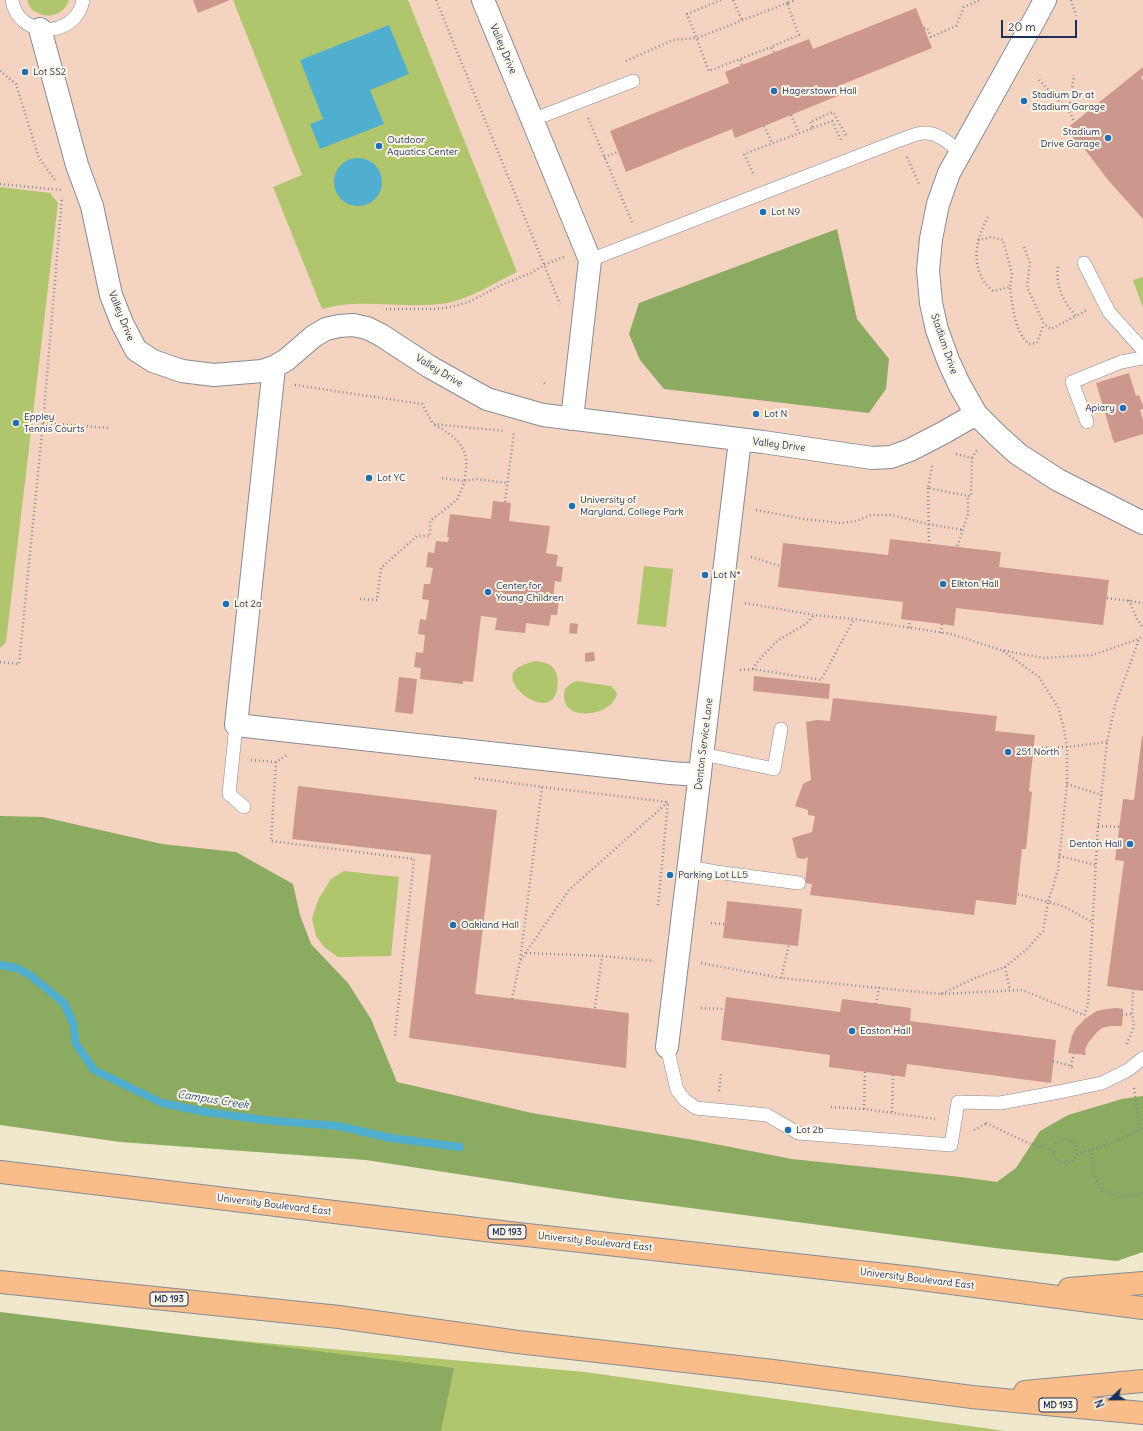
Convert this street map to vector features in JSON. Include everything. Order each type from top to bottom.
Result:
[{"type":"main road","name":"University Boulevard East","points":[[0,1172],[510,1233],[913,1278],[1143,1308]]},
{"type":"main road","name":"MD 193","points":[[0,1282],[339,1317],[518,1342],[773,1371],[972,1397],[1143,1413]]},
{"type":"main road","points":[[1013,1291],[1076,1289],[1143,1283]]},
{"type":"main road","points":[[972,1397],[1143,1381]]},
{"type":"street","name":"Valley Drive","points":[[483,0],[590,260],[572,419]]},
{"type":"street","name":"Stadium Drive","points":[[1045,0],[949,174],[938,204],[931,239],[928,270],[931,303],[948,360],[959,384],[976,414],[1018,454],[1058,480],[1143,523]]},
{"type":"street","name":"Valley Drive","points":[[40,29],[77,165],[92,206],[111,295],[122,323],[136,350],[152,361],[182,371],[214,374],[250,373],[262,371],[274,374],[314,336],[326,329],[352,325],[367,328],[381,335],[430,367],[487,399],[543,415],[872,458],[891,457],[910,450],[976,414]]},
{"type":"street","points":[[274,374],[236,725],[670,773],[701,764]]},
{"type":"street","name":"Denton Service Lane","points":[[667,1048],[740,440]]},
{"type":"lane","points":[[12,0],[19,16],[28,24],[40,29],[54,29],[66,25],[76,17],[82,6],[83,0]]},
{"type":"lane","points":[[532,120],[633,81]]},
{"type":"lane","points":[[590,260],[923,132],[932,133],[960,152]]},
{"type":"lane","points":[[1084,263],[1109,312],[1143,350]]},
{"type":"lane","points":[[1087,422],[1072,382],[1121,362],[1143,358]]},
{"type":"lane","points":[[236,725],[230,794],[244,807]]},
{"type":"lane","points":[[701,764],[774,769],[782,729]]},
{"type":"lane","points":[[689,867],[799,883]]},
{"type":"lane","points":[[667,1048],[677,1090],[685,1100],[696,1108],[767,1115],[798,1133],[951,1145],[958,1102],[1000,1102],[1102,1083],[1125,1071],[1143,1058]]},
{"type":"path","points":[[436,0],[561,308]]},
{"type":"path","points":[[721,0],[687,14],[709,71],[799,36],[787,2]]},
{"type":"path","points":[[733,0],[742,20]]},
{"type":"path","points":[[621,63],[673,40],[697,38],[787,2],[796,0]]},
{"type":"path","points":[[924,28],[927,28],[931,37],[956,26],[964,8],[980,0]]},
{"type":"path","points":[[1071,0],[1076,16]]},
{"type":"path","points":[[771,47],[774,52]]},
{"type":"path","points":[[740,60],[742,65]]},
{"type":"path","points":[[0,71],[16,84],[39,158],[63,190],[43,423],[18,664],[0,662]]},
{"type":"path","points":[[1069,111],[1074,75]]},
{"type":"path","points":[[1039,80],[1069,111],[1075,123]]},
{"type":"path","points":[[582,101],[632,222]]},
{"type":"path","points":[[813,128],[810,122],[833,112],[847,137]]},
{"type":"path","points":[[791,115],[799,133]]},
{"type":"path","points":[[753,173],[744,154],[772,143],[832,121],[840,140]]},
{"type":"path","points":[[764,126],[772,143]]},
{"type":"path","points":[[604,157],[618,152]]},
{"type":"path","points":[[0,184],[63,190]]},
{"type":"path","points":[[988,217],[978,240],[978,270],[985,285],[993,291],[1010,287]]},
{"type":"path","points":[[978,240],[991,238],[1003,240],[1012,274],[1010,287],[1012,305],[1022,339],[1029,344],[1037,343],[1044,324]]},
{"type":"path","points":[[1024,247],[1030,263],[1027,287],[1044,324],[1051,329],[1104,302]]},
{"type":"path","points":[[1058,268],[1057,274],[1062,295],[1076,316]]},
{"type":"path","points":[[385,309],[435,309],[451,307],[469,302],[499,286],[531,273]]},
{"type":"path","points":[[274,374],[422,404],[433,424],[453,435],[461,446],[466,458],[465,481],[457,500],[430,521],[430,536],[417,536],[381,568],[377,600],[360,599]]},
{"type":"path","points":[[43,423],[110,428]]},
{"type":"path","points":[[433,424],[514,432],[505,502]]},
{"type":"path","points":[[958,547],[968,514],[968,496],[971,496],[972,458],[978,448]]},
{"type":"path","points":[[952,453],[972,458]]},
{"type":"path","points":[[929,543],[928,488],[933,459]]},
{"type":"path","points":[[441,478],[465,481],[476,479],[507,483]]},
{"type":"path","points":[[928,488],[968,496]]},
{"type":"path","points":[[752,509],[804,519],[840,523],[856,521],[871,514],[892,515],[928,524],[963,530]]},
{"type":"path","points":[[751,557],[780,566]]},
{"type":"path","points":[[1106,598],[1143,603]]},
{"type":"path","points":[[1128,600],[1143,628]]},
{"type":"path","points":[[745,603],[814,615],[854,619],[951,634],[1001,650],[1044,658],[1092,655],[1139,639]]},
{"type":"path","points":[[753,669],[758,661],[777,640],[806,624],[814,615]]},
{"type":"path","points":[[740,670],[753,669],[821,680],[854,619]]},
{"type":"path","points":[[909,628],[910,620]]},
{"type":"path","points":[[941,633],[942,624]]},
{"type":"path","points":[[705,964],[781,978],[942,994],[1022,990],[1084,1015],[1088,1005],[1098,826],[1107,742],[1115,706],[1139,639],[1143,635]]},
{"type":"path","points":[[942,994],[975,978],[1005,967],[1027,949],[1043,931],[1048,902],[1058,870],[1067,784],[1067,747],[1064,729],[1058,706],[1039,677],[1001,650]]},
{"type":"path","points":[[1034,748],[1067,747],[1107,742]]},
{"type":"path","points":[[234,749],[245,759],[276,762],[288,755]]},
{"type":"path","points":[[276,762],[271,841],[414,859],[395,1036]]},
{"type":"path","points":[[470,777],[668,802]]},
{"type":"path","points":[[1067,784],[1102,796]]},
{"type":"path","points":[[512,999],[520,961],[542,787]]},
{"type":"path","points":[[658,905],[668,802]]},
{"type":"path","points":[[520,961],[569,890],[668,802]]},
{"type":"path","points":[[1098,826],[1120,827]]},
{"type":"path","points":[[1059,856],[1096,865]]},
{"type":"path","points":[[1017,894],[1063,906],[1093,923]]},
{"type":"path","points":[[711,923],[724,924]]},
{"type":"path","points":[[781,978],[789,945]]},
{"type":"path","points":[[525,953],[602,956],[656,961]]},
{"type":"path","points":[[652,961],[653,953]]},
{"type":"path","points":[[595,1008],[602,956]]},
{"type":"path","points":[[1005,967],[1010,990]]},
{"type":"path","points":[[876,1004],[879,988]]},
{"type":"path","points":[[1077,1154],[1110,1144],[1141,1129],[1133,1087],[1125,1071],[1114,1059],[1127,1044],[1134,1026],[1132,1014],[1133,990]]},
{"type":"path","points":[[701,1008],[724,1009]]},
{"type":"path","points":[[1122,1015],[1132,1014]]},
{"type":"path","points":[[1053,1061],[1071,1066],[1074,1054]]},
{"type":"path","points":[[864,1109],[865,1071]]},
{"type":"path","points":[[892,1112],[893,1075]]},
{"type":"path","points":[[831,1107],[864,1109],[935,1118]]},
{"type":"path","points":[[986,1123],[1028,1143],[1052,1150]]},
{"type":"path","points":[[1067,1139],[1074,1143],[1077,1154],[1073,1161],[1065,1164],[1054,1158],[1052,1150],[1056,1142],[1067,1139]]},
{"type":"path","points":[[1092,1149],[1093,1172],[1101,1190],[1120,1197],[1140,1194],[1143,1192]]},
{"type":"shaded area","name":"University of Maryland, College Park","points":[[0,0],[1143,0],[1143,1243],[0,1084]]},
{"type":"green space","points":[[27,0],[69,0],[64,9],[60,12],[46,15],[33,10]]},
{"type":"green space","name":"Outdoor Aquatics Center","points":[[233,0],[408,0],[517,272],[465,298],[447,303],[431,305],[352,304],[322,309],[273,187],[302,175]]},
{"type":"green space","name":"Eppley Tennis Courts","points":[[0,187],[50,193],[58,203],[6,642],[0,648]]},
{"type":"green space","points":[[837,229],[857,319],[889,359],[886,389],[869,413],[664,389],[640,360],[629,334],[639,303]]},
{"type":"green space","points":[[1143,277],[1143,308],[1133,280]]},
{"type":"green space","points":[[644,566],[673,569],[666,627],[637,624]]},
{"type":"green space","points":[[535,661],[550,665],[557,674],[558,678],[556,693],[551,700],[544,703],[535,702],[519,691],[514,684],[512,676],[517,668]]},
{"type":"green space","points":[[576,681],[611,686],[617,694],[607,707],[599,711],[580,713],[572,711],[567,706],[564,698],[564,692],[567,687]]},
{"type":"green space","points":[[0,816],[43,817],[162,844],[236,852],[293,884],[300,915],[311,944],[348,983],[371,1019],[397,1082],[532,1113],[694,1140],[792,1159],[997,1182],[1016,1168],[1040,1131],[1068,1115],[1122,1099],[1143,1096],[1143,1252],[1117,1261],[995,1248],[614,1198],[366,1160],[120,1142],[0,1125]]},
{"type":"green space","points":[[344,871],[399,877],[391,956],[338,957],[324,947],[316,936],[312,919],[318,900],[331,879]]},
{"type":"green space","points":[[0,1312],[454,1368],[441,1431],[0,1431]]},
{"type":"green space","points":[[0,1319],[585,1372],[1005,1431],[0,1431]]},
{"type":"water","points":[[389,25],[409,74],[370,90],[384,124],[320,149],[310,124],[323,119],[300,60]]},
{"type":"water","points":[[353,158],[363,158],[372,162],[378,168],[382,177],[382,187],[378,196],[372,202],[363,206],[353,206],[344,202],[338,196],[334,187],[334,177],[338,168],[344,162]]},
{"type":"building","points":[[193,0],[230,0],[198,13]]},
{"type":"building","name":"Hagerstown Hall","points":[[916,8],[932,48],[836,87],[840,95],[735,138],[732,129],[626,172],[610,131],[729,83],[725,72],[742,65],[809,39],[813,49]]},
{"type":"building","name":"Stadium Drive Garage","points":[[1143,67],[1143,75],[1141,77],[1143,81],[1143,219],[1108,180],[1083,147],[1081,148],[1066,129]]},
{"type":"building","name":"Apiary","points":[[1129,373],[1136,396],[1139,395],[1143,406],[1143,409],[1140,410],[1143,420],[1143,434],[1114,443],[1096,383]]},
{"type":"building","name":"Center for Young Children","points":[[493,501],[511,503],[509,521],[550,526],[546,553],[558,555],[556,566],[563,567],[561,582],[555,581],[553,599],[559,600],[557,615],[551,615],[549,626],[526,623],[525,633],[495,630],[497,618],[481,616],[473,682],[463,681],[463,684],[420,679],[421,668],[414,667],[416,652],[423,653],[425,635],[418,634],[420,619],[426,620],[429,600],[422,599],[424,584],[430,584],[433,568],[426,567],[428,552],[434,553],[436,541],[448,542],[449,537],[447,537],[450,514],[491,519]]},
{"type":"building","name":"Elkton Hall","points":[[890,539],[1001,552],[999,567],[1109,580],[1103,625],[956,608],[954,626],[901,619],[903,602],[778,587],[783,543],[888,555]]},
{"type":"building","points":[[570,623],[578,624],[577,634],[569,633]]},
{"type":"building","points":[[594,652],[595,661],[585,662],[585,653]]},
{"type":"building","points":[[754,676],[830,684],[829,699],[753,691]]},
{"type":"building","points":[[399,677],[417,679],[413,714],[395,712]]},
{"type":"building","points":[[833,698],[997,716],[995,731],[1035,735],[1029,791],[1032,792],[1026,849],[1022,849],[1016,905],[976,900],[974,915],[810,895],[812,884],[805,883],[808,857],[804,859],[797,858],[792,838],[812,832],[815,816],[808,815],[808,810],[795,806],[803,784],[811,780],[806,722],[817,720],[830,721]]},
{"type":"building","name":"Denton Hall","points":[[1142,736],[1143,991],[1107,986],[1124,861],[1115,860],[1123,799],[1134,800]]},
{"type":"building","name":"Oakland Hall","points":[[298,786],[497,810],[475,994],[629,1013],[626,1068],[409,1038],[431,855],[292,839]]},
{"type":"building","points":[[727,901],[802,909],[798,946],[723,938]]},
{"type":"building","name":"Easton Hall","points":[[726,997],[840,1012],[842,999],[911,1008],[910,1021],[1056,1040],[1051,1083],[907,1064],[905,1077],[829,1067],[830,1055],[721,1040]]},
{"type":"building","points":[[1117,1008],[1123,1009],[1122,1026],[1110,1026],[1102,1028],[1097,1032],[1088,1043],[1085,1050],[1086,1055],[1068,1053],[1072,1036],[1076,1028],[1086,1018],[1097,1011]]},
{"type":"waterway","name":"Campus Creek","points":[[0,965],[17,968],[30,975],[64,1003],[74,1025],[75,1042],[94,1070],[162,1103],[206,1112],[264,1120],[338,1126],[391,1138],[460,1147]]},
{"type":"place","name":"Lot SS2","points":[[25,72]]},
{"type":"place","name":"Hagerstown Hall","points":[[774,91]]},
{"type":"place","name":"Stadium Dr at Stadium Garage","points":[[1024,101]]},
{"type":"place","name":"Stadium Drive Garage","points":[[1108,138]]},
{"type":"place","name":"Outdoor Aquatics Center","points":[[379,146]]},
{"type":"place","name":"Lot N9","points":[[763,212]]},
{"type":"place","name":"Apiary","points":[[1123,408]]},
{"type":"place","name":"Lot N","points":[[756,414]]},
{"type":"place","name":"Eppley Tennis Courts","points":[[16,423]]},
{"type":"place","name":"Lot YC","points":[[369,478]]},
{"type":"place","name":"University of Maryland, College Park","points":[[572,506]]},
{"type":"place","name":"Lot N*","points":[[705,575]]},
{"type":"place","name":"Elkton Hall","points":[[943,584]]},
{"type":"place","name":"Center for Young Children","points":[[488,592]]},
{"type":"place","name":"Lot 2a","points":[[226,604]]},
{"type":"place","name":"251 North","points":[[1008,752]]},
{"type":"place","name":"Denton Hall","points":[[1130,844]]},
{"type":"place","name":"Parking Lot LL5","points":[[670,875]]},
{"type":"place","name":"Oakland Hall","points":[[453,925]]},
{"type":"place","name":"Easton Hall","points":[[852,1031]]},
{"type":"place","name":"Lot 2b","points":[[788,1130]]}]
